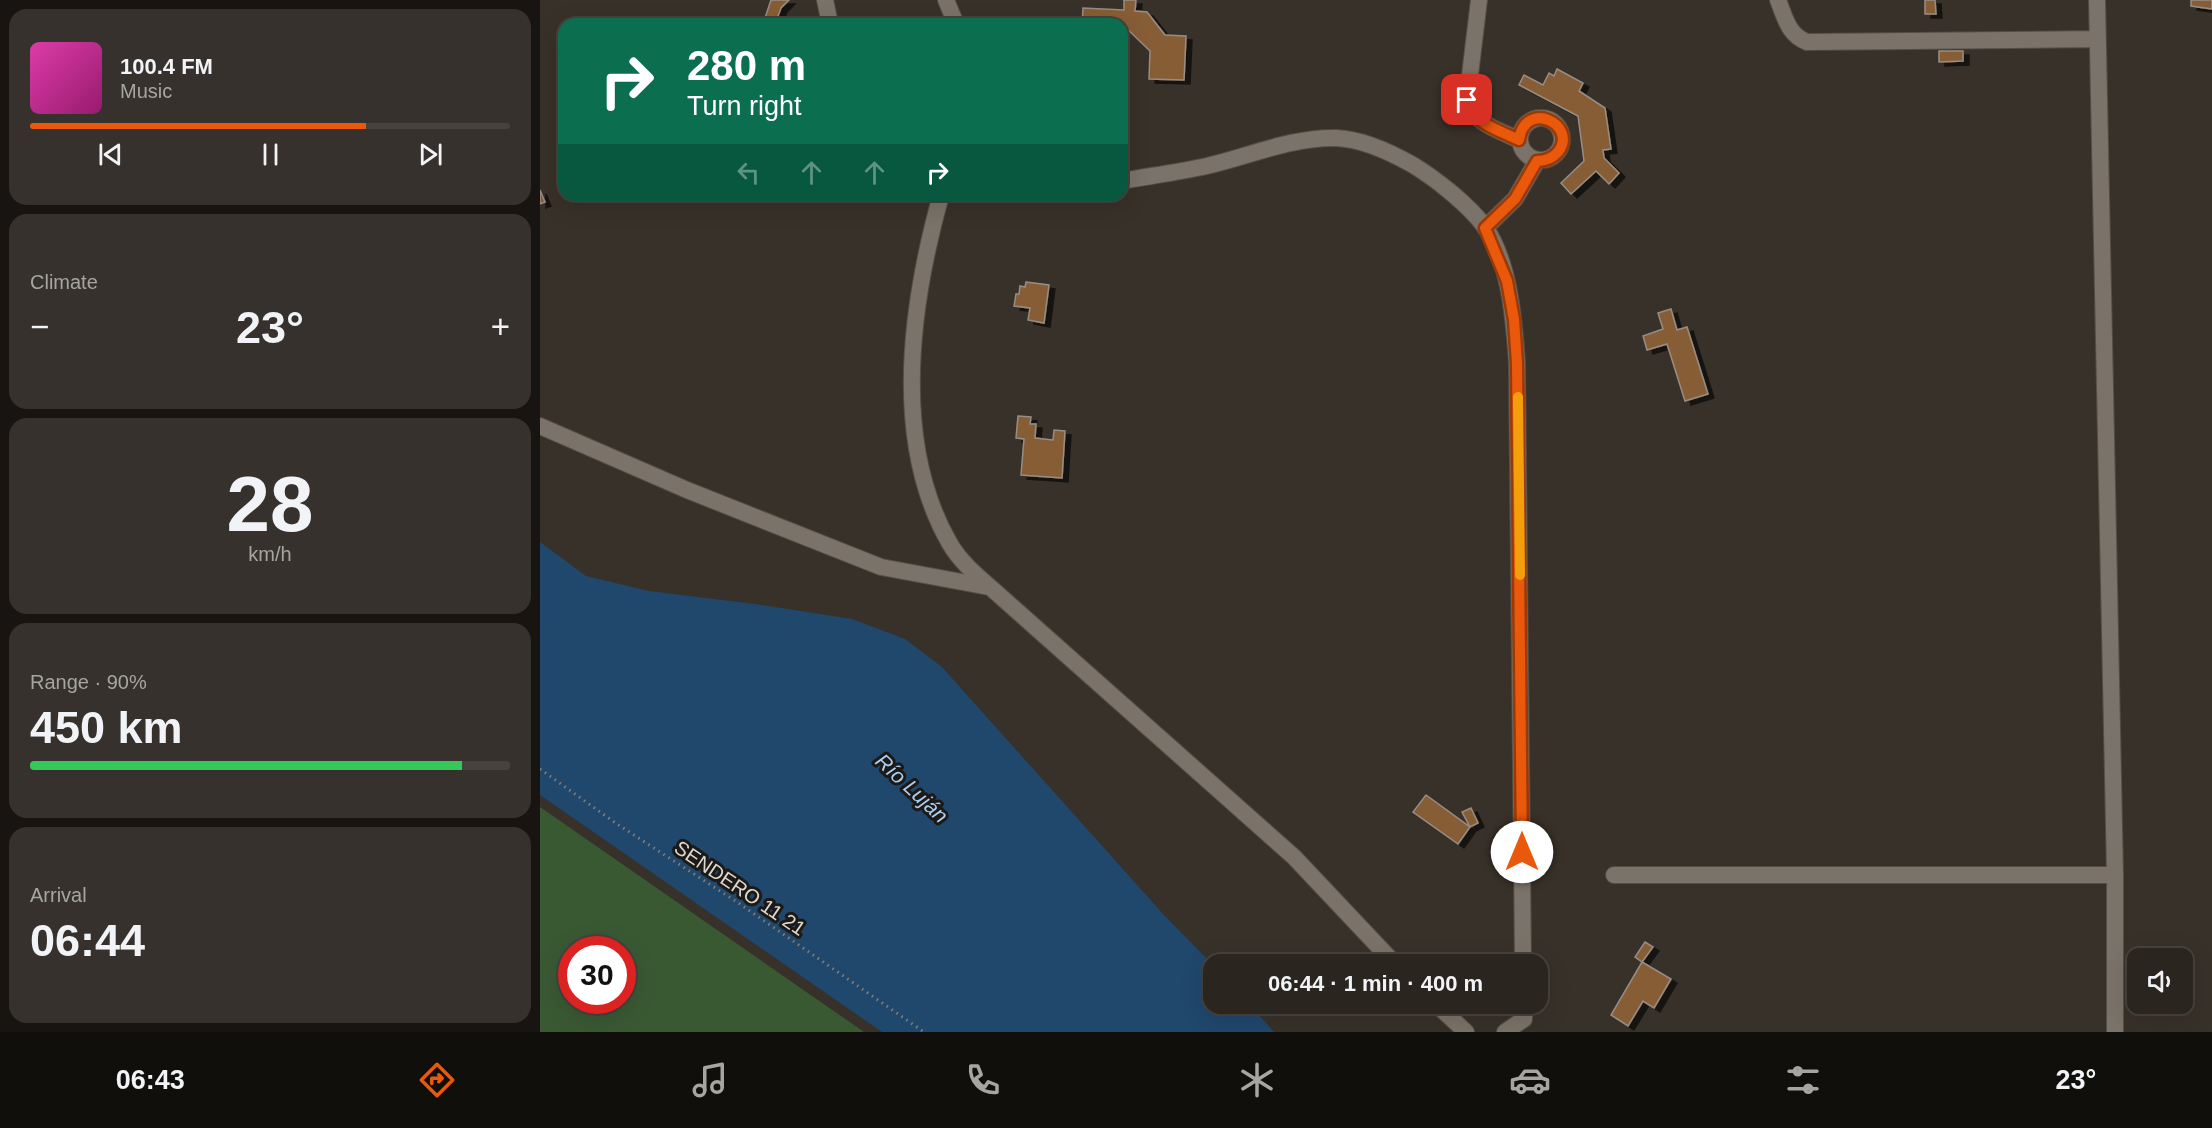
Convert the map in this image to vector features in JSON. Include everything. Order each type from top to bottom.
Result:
[{"type":"street","points":[[825,0],[829,18]]},
{"type":"street","points":[[946,0],[954,18]]},
{"type":"street","points":[[1479,0],[1467,100],[1469,110],[1477,120],[1519,140]]},
{"type":"street","points":[[1778,0],[1789,29],[1797,38],[1807,42],[2098,39]]},
{"type":"street","points":[[2097,0],[2115,875],[2115,1032]]},
{"type":"street","points":[[1534,119],[1548,119],[1559,128],[1562,141],[1556,154],[1544,161],[1537,161],[1524,153],[1519,140],[1523,127],[1534,119]]},
{"type":"street","points":[[1128,180],[1207,166],[1296,142],[1337,138],[1368,144],[1397,156],[1427,174],[1465,206],[1485,228],[1507,281],[1514,320],[1517,363],[1523,954]]},
{"type":"street","points":[[1485,228],[1515,199],[1537,161]]},
{"type":"street","points":[[940,201],[924,269],[911,365],[914,423],[922,473],[933,509],[951,545],[969,568],[1294,856],[1386,954]]},
{"type":"street","points":[[540,426],[687,490],[881,567],[990,587]]},
{"type":"street","points":[[1614,875],[2115,875]]},
{"type":"street","points":[[1447,1014],[1466,1032]]},
{"type":"street","points":[[1505,1032],[1526,1018]]},
{"type":"path","name":"SENDERO 11 21","points":[[540,769],[617,824],[737,902],[924,1032]]},
{"type":"green space","points":[[540,807],[864,1032],[540,1032]]},
{"type":"water","name":"Río Luján","points":[[540,542],[586,576],[649,591],[852,619],[905,639],[942,667],[1164,915],[1203,955],[1203,1014],[1258,1014],[1274,1032],[882,1032],[540,795]]},
{"type":"building","points":[[771,0],[789,0],[781,8],[777,18],[765,18]]},
{"type":"building","points":[[1124,0],[1136,0],[1135,11],[1147,12],[1165,35],[1186,36],[1184,80],[1149,79],[1150,51],[1128,30],[1128,18],[1082,18],[1083,8],[1124,10]]},
{"type":"building","points":[[1925,0],[1935,0],[1936,14],[1925,14]]},
{"type":"building","points":[[2191,0],[2212,0],[2212,9],[2191,6]]},
{"type":"building","points":[[1939,51],[1963,51],[1963,61],[1939,62]]},
{"type":"building","points":[[1557,69],[1583,83],[1579,91],[1605,108],[1611,149],[1603,150],[1604,158],[1619,173],[1609,184],[1596,171],[1571,194],[1561,183],[1584,161],[1578,116],[1519,85],[1524,75],[1543,85],[1549,73],[1554,76]]},
{"type":"building","points":[[540,190],[545,202],[540,204]]},
{"type":"building","points":[[1026,282],[1049,285],[1044,323],[1028,320],[1030,308],[1014,306],[1020,286],[1025,287]]},
{"type":"building","points":[[1671,309],[1677,330],[1687,327],[1708,394],[1685,401],[1667,344],[1647,350],[1643,336],[1663,329],[1658,313]]},
{"type":"building","points":[[1018,416],[1031,417],[1030,424],[1036,424],[1035,438],[1053,440],[1054,430],[1065,431],[1062,478],[1021,475],[1024,439],[1016,438]]},
{"type":"building","points":[[1426,795],[1470,827],[1458,844],[1413,812]]},
{"type":"building","points":[[1471,808],[1478,823],[1470,827],[1462,812]]},
{"type":"building","points":[[1645,942],[1653,947],[1642,962],[1635,957]]},
{"type":"building","points":[[1642,962],[1671,979],[1654,1008],[1643,1001],[1628,1026],[1611,1015]]},
{"type":"slow traffic","points":[[1518,397],[1520,575]]},
{"type":"route","points":[[1467,100],[1469,110],[1477,120],[1519,140],[1523,127],[1528,122],[1541,118],[1554,123],[1562,134],[1560,148],[1556,154],[1551,159],[1537,161],[1515,199],[1485,228],[1507,281],[1514,320],[1517,363],[1522,852]]}]
